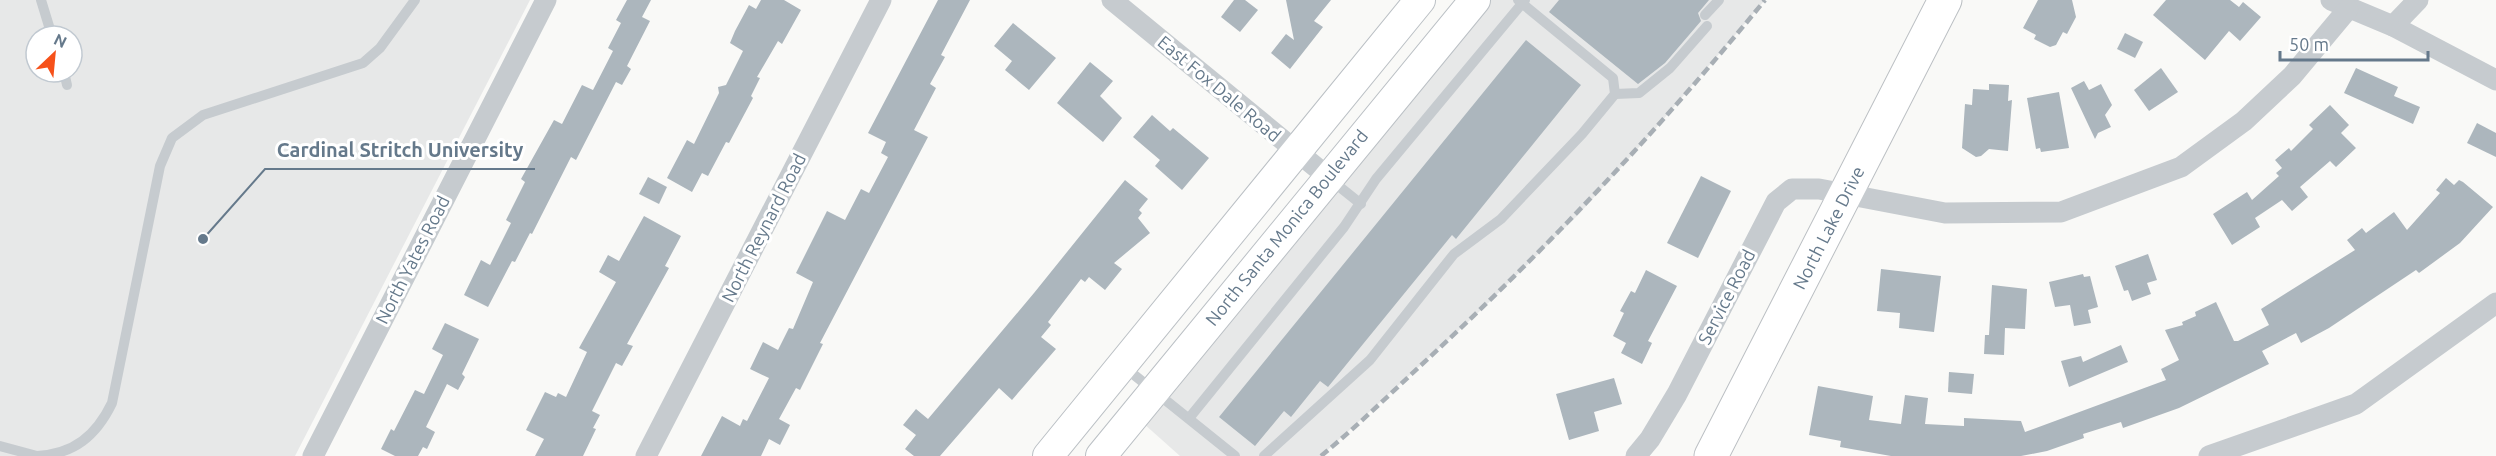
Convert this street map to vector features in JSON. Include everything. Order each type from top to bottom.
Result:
[{"type":"main road","name":"North Lake Drive","points":[[1711,456],[1945,0]]},
{"type":"street","name":"North Yates Road","points":[[313,456],[546,0]]},
{"type":"street","name":"North Reynard Road","points":[[646,456],[881,0]]},
{"type":"street","name":"East Fox Dale Road","points":[[1112,0],[1328,177]]},
{"type":"street","points":[[1048,456],[1420,0]]},
{"type":"street","name":"North Santa Monica Boulevard","points":[[1101,456],[1475,0]]},
{"type":"street","points":[[2393,26],[2418,0]]},
{"type":"street","points":[[2340,4],[2393,26],[2496,80]]},
{"type":"street","name":"Service Road","points":[[1636,456],[1650,439],[1677,394],[1776,202],[1792,189],[1819,189],[1945,213],[2061,212],[2181,167],[2244,122],[2292,76],[2340,4]]},
{"type":"street","points":[[2209,456],[2356,404],[2496,303]]},
{"type":"lane","points":[[41,0],[48,24]]},
{"type":"lane","points":[[0,446],[37,456],[60,453],[79,445],[100,424],[111,403],[160,166],[172,138],[203,115],[363,63],[384,43],[415,0]]},
{"type":"lane","points":[[1615,94],[1640,93],[1670,69],[1719,0]]},
{"type":"lane","points":[[1190,417],[1361,204],[1376,179],[1522,1],[1613,78],[1615,94],[1582,134],[1501,219],[1454,254],[1370,360],[1264,456]]},
{"type":"lane","points":[[1328,177],[1361,204]]},
{"type":"lane","points":[[1122,365],[1156,389],[1235,456]]},
{"type":"shaded area","points":[[0,0],[530,0],[295,456],[0,456]]},
{"type":"shaded area","points":[[1475,0],[1765,0],[1579,214],[1480,311],[1321,456],[1180,456],[1134,415]]},
{"type":"building","points":[[627,0],[651,0],[642,17],[650,21],[627,66],[631,69],[622,85],[616,82],[576,160],[571,157],[532,234],[530,233],[515,262],[512,261],[488,307],[464,295],[481,260],[490,265],[511,223],[506,220],[525,182],[521,179],[554,120],[562,124],[582,85],[593,90],[613,51],[608,48],[621,23],[616,20]]},
{"type":"building","points":[[761,0],[784,0],[801,10],[782,44],[778,41],[757,77],[760,78],[751,96],[753,98],[729,143],[726,142],[708,176],[702,173],[692,192],[667,178],[687,140],[694,144],[719,93],[718,87],[726,85],[743,51],[730,43],[749,5],[756,9]]},
{"type":"building","points":[[938,0],[970,0],[941,55],[945,57],[930,84],[936,88],[914,130],[928,137],[820,343],[823,344],[800,390],[796,388],[779,419],[790,425],[780,445],[769,439],[761,456],[701,456],[722,416],[740,426],[743,419],[747,421],[769,378],[750,369],[763,342],[778,350],[789,328],[793,329],[813,282],[796,273],[827,211],[845,220],[861,189],[869,193],[888,157],[881,153],[886,142],[868,133]]},
{"type":"building","points":[[1234,0],[1245,0],[1258,10],[1240,32],[1221,17]]},
{"type":"building","points":[[1286,0],[1331,0],[1314,21],[1323,27],[1290,69],[1271,53],[1286,34],[1294,40]]},
{"type":"building","points":[[1559,0],[1709,0],[1698,13],[1701,21],[1665,63],[1638,84],[1549,12]]},
{"type":"building","points":[[2038,0],[2072,0],[2076,17],[2067,34],[2063,32],[2056,45],[2050,47],[2034,39],[2036,35],[2023,28]]},
{"type":"building","points":[[2166,0],[2230,0],[2239,7],[2243,2],[2261,17],[2240,41],[2229,31],[2205,60],[2153,15]]},
{"type":"building","points":[[1013,23],[1056,58],[1029,90],[1005,70],[1012,61],[994,46]]},
{"type":"building","points":[[2125,33],[2143,42],[2135,58],[2117,49]]},
{"type":"building","points":[[1526,40],[1581,85],[1456,239],[1452,235],[1328,387],[1320,381],[1291,417],[1284,411],[1255,446],[1219,417]]},
{"type":"building","points":[[1090,62],[1113,81],[1100,96],[1122,118],[1103,142],[1057,103]]},
{"type":"building","points":[[2161,68],[2178,92],[2149,111],[2134,90]]},
{"type":"building","points":[[2356,68],[2398,87],[2394,96],[2420,107],[2413,124],[2344,93]]},
{"type":"building","points":[[2084,81],[2089,90],[2101,84],[2112,105],[2105,115],[2111,127],[2098,133],[2095,139],[2071,88]]},
{"type":"building","points":[[1989,84],[2009,85],[2008,101],[2012,100],[2008,151],[1989,149],[1976,157],[1962,148],[1965,104],[1972,105],[1973,89],[1989,90]]},
{"type":"building","points":[[2059,92],[2069,148],[2041,152],[2040,148],[2036,149],[2027,98]]},
{"type":"building","points":[[2330,105],[2349,125],[2341,133],[2356,148],[2336,167],[2330,161],[2300,187],[2308,197],[2292,211],[2282,200],[2255,218],[2260,227],[2232,245],[2213,214],[2247,192],[2252,200],[2279,176],[2276,173],[2282,168],[2275,160],[2289,148],[2291,151],[2313,129],[2309,125]]},
{"type":"building","points":[[1152,115],[1170,131],[1173,128],[1209,158],[1182,190],[1155,166],[1160,160],[1133,137]]},
{"type":"building","points":[[2477,123],[2496,133],[2496,157],[2467,143]]},
{"type":"building","points":[[1701,176],[1731,191],[1698,258],[1667,243]]},
{"type":"building","points":[[648,177],[667,187],[659,204],[639,194]]},
{"type":"building","points":[[2446,178],[2454,185],[2459,180],[2463,182],[2493,207],[2460,243],[2419,273],[2416,270],[2329,328],[2301,343],[2296,333],[2262,351],[2269,364],[2179,408],[2123,428],[2121,422],[2083,434],[2084,438],[2047,451],[2021,456],[1891,456],[1840,447],[1841,441],[1809,435],[1818,386],[1873,396],[1869,420],[1901,424],[1905,395],[1928,398],[1925,424],[1964,426],[1964,418],[2021,421],[2025,432],[2166,380],[2161,369],[2179,360],[2165,330],[2183,325],[2182,322],[2196,316],[2195,312],[2216,302],[2234,341],[2269,325],[2261,309],[2355,250],[2347,240],[2362,228],[2366,233],[2394,212],[2407,230],[2440,193],[2436,190]]},
{"type":"building","points":[[1125,180],[1148,199],[1139,210],[1142,213],[1138,218],[1150,233],[1114,263],[1122,269],[1105,290],[1089,277],[1085,282],[1081,279],[1048,322],[1051,325],[1041,337],[1056,349],[1012,400],[999,388],[940,456],[914,456],[905,449],[916,435],[903,425],[916,409],[928,419]]},
{"type":"building","points":[[644,216],[681,236],[665,266],[669,268],[627,344],[633,346],[622,366],[616,363],[592,411],[600,415],[593,428],[596,429],[583,456],[535,456],[544,439],[526,430],[545,392],[556,397],[558,393],[566,397],[587,352],[579,348],[616,282],[599,272],[608,255],[619,261]]},
{"type":"building","points":[[2148,254],[2157,280],[2147,283],[2151,294],[2132,301],[2128,290],[2124,291],[2115,266]]},
{"type":"building","points":[[1881,269],[1941,276],[1934,332],[1899,328],[1900,313],[1877,311]]},
{"type":"building","points":[[1646,270],[1677,286],[1648,341],[1652,343],[1642,364],[1621,353],[1626,343],[1613,336],[1624,313],[1620,311],[1631,291],[1635,293]]},
{"type":"building","points":[[2083,274],[2084,277],[2090,276],[2098,307],[2088,310],[2091,323],[2074,326],[2070,305],[2055,307],[2049,282]]},
{"type":"building","points":[[1992,285],[2027,289],[2025,329],[2005,328],[2004,355],[1984,354],[1985,335],[1989,335]]},
{"type":"building","points":[[445,323],[479,339],[462,374],[465,377],[458,390],[447,384],[426,427],[435,432],[427,449],[423,447],[418,456],[395,456],[381,449],[391,429],[394,431],[415,390],[424,394],[443,355],[432,349]]},
{"type":"building","points":[[2121,345],[2128,362],[2069,387],[2061,361],[2081,356],[2083,362]]},
{"type":"building","points":[[1949,372],[1974,374],[1972,394],[1948,392]]},
{"type":"building","points":[[1614,378],[1622,404],[1594,412],[1599,431],[1569,440],[1556,394]]},
{"type":"railway","points":[[1321,456],[1465,324],[1555,235],[1641,144],[1765,0]]},
{"type":"place","name":"Cardinal Stritch University","points":[[203,239]]}]
